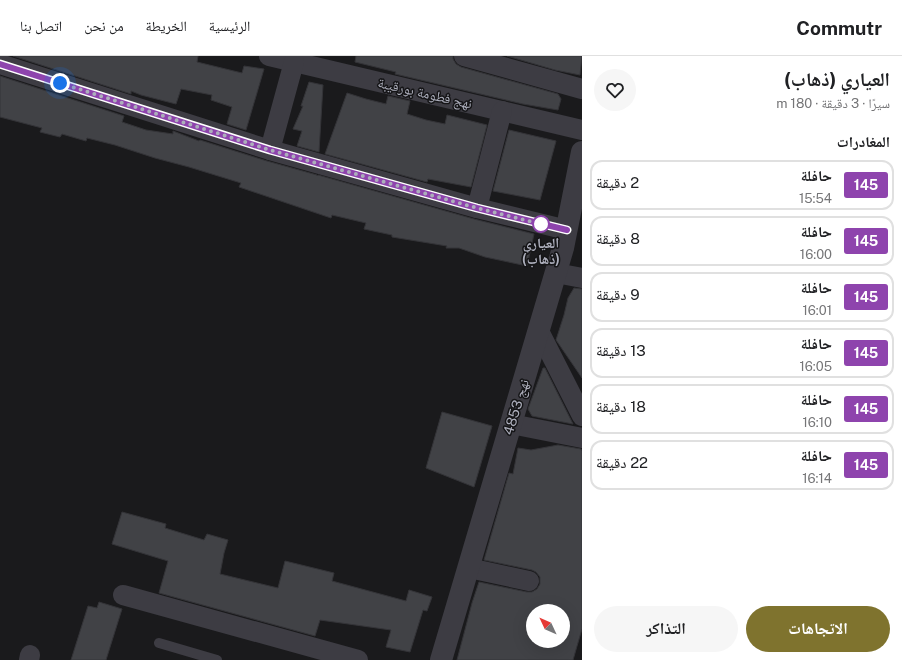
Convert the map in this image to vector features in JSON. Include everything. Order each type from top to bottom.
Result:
[{"type":"street","name":"نهج فطومة بورقيبة","points":[[269,56],[582,130]]},
{"type":"street","points":[[464,56],[582,89]]},
{"type":"street","points":[[270,150],[294,62]]},
{"type":"street","points":[[0,64],[270,150],[477,208],[567,230]]},
{"type":"street","points":[[477,208],[502,111]]},
{"type":"street","name":"نهج 4853","points":[[441,660],[563,248],[580,175],[582,152]]},
{"type":"street","points":[[556,273],[582,278]]},
{"type":"street","points":[[539,331],[582,416]]},
{"type":"street","points":[[511,424],[582,438]]},
{"type":"street","points":[[469,568],[529,581]]},
{"type":"street","points":[[122,595],[356,660]]},
{"type":"lane","points":[[159,643],[217,660]]},
{"type":"building","points":[[13,56],[198,56],[197,62],[242,73],[244,66],[264,69],[246,130],[227,124],[232,107],[211,100],[212,95],[181,89],[176,104],[131,91],[131,94]]},
{"type":"building","points":[[356,56],[453,56],[456,64],[461,67],[558,94],[561,99],[558,110],[523,104],[395,74],[396,72],[355,62]]},
{"type":"building","points":[[507,56],[582,56],[580,75],[555,70]]},
{"type":"building","points":[[0,76],[124,116],[122,122],[146,130],[173,134],[173,131],[199,141],[200,140],[317,176],[318,175],[474,219],[534,234],[527,266],[485,257],[459,248],[446,248],[447,246],[392,237],[392,235],[364,229],[366,223],[332,215],[331,218],[239,187],[241,183],[189,167],[87,138],[86,141],[62,134],[60,137],[40,132],[42,128],[0,117]]},
{"type":"building","points":[[309,82],[323,85],[319,152],[297,146],[302,131],[293,129],[303,106],[301,106]]},
{"type":"building","points":[[347,93],[386,104],[388,96],[410,101],[407,114],[426,120],[445,124],[447,115],[487,125],[471,187],[428,179],[427,182],[325,154]]},
{"type":"building","points":[[509,130],[556,141],[540,200],[493,191]]},
{"type":"building","points":[[574,288],[582,289],[582,378],[556,340],[568,298]]},
{"type":"building","points":[[543,368],[545,368],[573,424],[532,416],[528,409]]},
{"type":"building","points":[[442,412],[492,426],[474,487],[426,468]]},
{"type":"building","points":[[558,445],[581,449],[582,451],[582,629],[573,660],[457,660],[479,582],[527,592],[532,592],[537,589],[540,584],[540,577],[532,570],[484,560],[509,473],[513,474],[518,448],[531,450]]},
{"type":"building","points":[[122,512],[166,524],[165,528],[204,540],[207,534],[228,540],[220,574],[278,588],[285,561],[334,573],[332,581],[406,601],[409,590],[432,597],[427,611],[423,610],[410,652],[386,647],[391,630],[320,620],[315,636],[159,593],[168,561],[112,544]]},
{"type":"building","points":[[99,602],[122,609],[106,660],[71,660],[88,606],[97,608]]},
{"type":"bus line","name":"145","points":[[0,64],[270,150],[477,208],[567,230]]},
{"type":"place","name":"العياري (ذهاب)","points":[[541,224]]},
{"type":"route","points":[[60,83],[270,150],[477,208],[541,224]]}]
